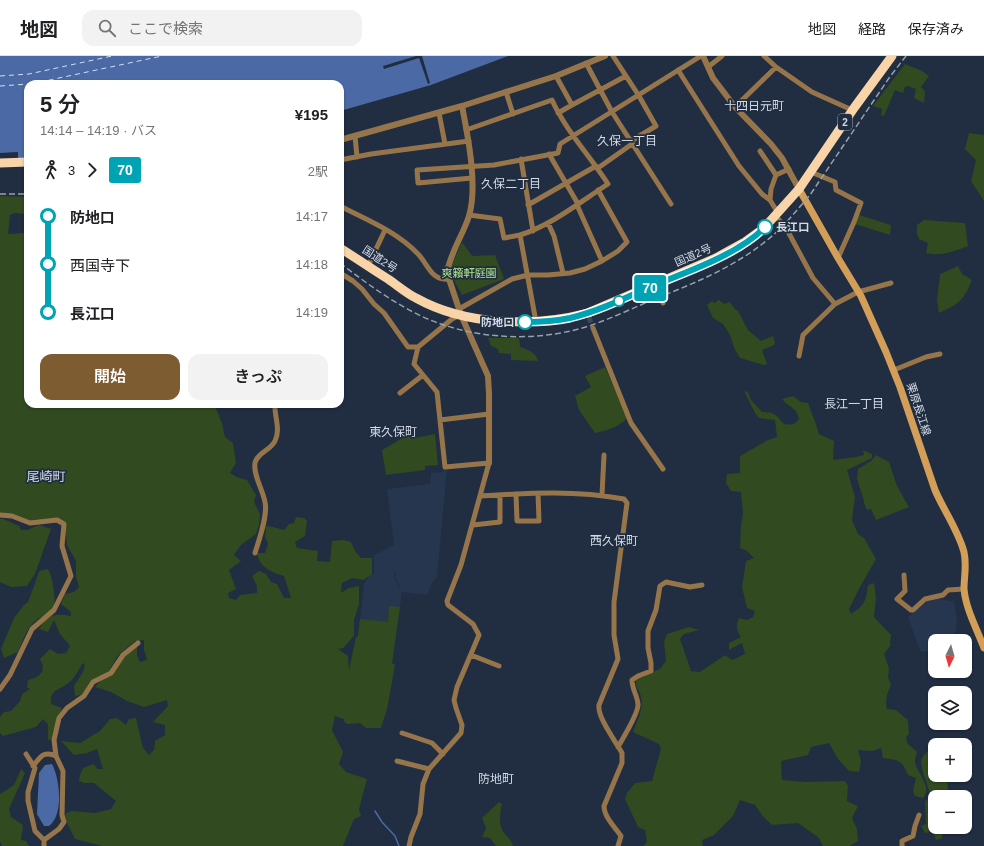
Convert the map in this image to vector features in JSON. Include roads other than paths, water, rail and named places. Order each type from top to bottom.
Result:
[{"type":"highway","name":"国道2号","points":[[344,251],[416,298],[434,306],[500,321],[536,322],[588,316],[736,248],[763,229],[799,189],[852,110],[892,56]]},
{"type":"highway","points":[[0,163],[24,162]]},
{"type":"main road","name":"栗原長江線","points":[[799,189],[861,296],[894,370],[935,490],[941,505],[953,525],[964,551],[964,589],[970,613],[984,648]]},
{"type":"street","points":[[344,139],[462,106],[556,76],[605,56]]},
{"type":"street","points":[[528,205],[597,167],[656,126],[639,96],[613,56]]},
{"type":"street","points":[[472,178],[418,183],[416,170],[494,165],[558,153],[560,144],[702,56],[713,78],[735,107],[771,144],[782,158],[799,189]]},
{"type":"street","points":[[708,67],[722,56]]},
{"type":"street","points":[[764,56],[776,67],[812,92],[852,110]]},
{"type":"street","points":[[586,64],[612,112],[671,204]]},
{"type":"street","points":[[735,107],[776,67]]},
{"type":"street","points":[[678,70],[739,166],[762,194],[770,200],[813,278],[836,304]]},
{"type":"street","points":[[556,76],[572,105]]},
{"type":"street","points":[[558,113],[626,76]]},
{"type":"street","points":[[506,92],[513,114]]},
{"type":"street","points":[[466,130],[552,100],[558,113],[608,184],[548,223],[533,231],[520,235],[504,238],[500,219],[469,215]]},
{"type":"street","points":[[411,845],[420,814],[423,784],[428,769],[461,733],[462,725],[454,700],[457,687],[479,635],[473,624],[448,605],[447,601],[461,565],[489,464],[488,376],[460,312],[448,279],[447,271],[469,215],[471,204],[472,178],[469,141],[462,106]]},
{"type":"street","points":[[439,113],[445,144]]},
{"type":"street","points":[[356,136],[357,157]]},
{"type":"street","points":[[344,159],[469,141]]},
{"type":"street","points":[[760,151],[776,175]]},
{"type":"street","points":[[549,154],[577,205],[602,261]]},
{"type":"street","points":[[521,159],[533,231]]},
{"type":"street","points":[[770,200],[771,189],[776,175],[789,170]]},
{"type":"street","points":[[811,172],[834,182],[836,190],[861,203],[838,258]]},
{"type":"street","points":[[489,464],[445,467],[437,392],[414,364],[418,347],[460,312],[512,279],[528,275],[563,274],[584,269],[602,261],[618,251],[627,242],[598,190]]},
{"type":"street","points":[[344,208],[403,241],[419,255],[435,276],[440,279],[448,279]]},
{"type":"street","points":[[548,223],[554,236],[563,274]]},
{"type":"street","points":[[368,266],[385,230]]},
{"type":"street","points":[[520,235],[536,322]]},
{"type":"street","points":[[344,275],[362,289],[374,304],[384,313],[408,347],[418,347]]},
{"type":"street","points":[[799,356],[803,335],[836,304],[858,292],[891,283]]},
{"type":"street","points":[[655,285],[663,303]]},
{"type":"street","points":[[593,328],[631,423],[663,469]]},
{"type":"street","points":[[894,370],[926,357],[940,354]]},
{"type":"street","points":[[400,393],[423,375]]},
{"type":"street","points":[[255,553],[262,530],[266,506],[255,465],[257,458],[275,442],[278,435],[274,408]]},
{"type":"street","points":[[440,420],[488,414]]},
{"type":"street","points":[[602,495],[604,455]]},
{"type":"street","points":[[481,496],[561,492],[602,495],[624,499],[627,503],[614,602],[614,635],[618,659],[598,710],[622,753],[622,763],[604,806],[604,810],[621,836],[618,846]]},
{"type":"street","points":[[516,494],[517,521],[539,522],[538,493]]},
{"type":"street","points":[[473,525],[500,522],[500,495]]},
{"type":"street","points":[[0,515],[12,516],[30,523],[57,520],[64,524],[62,546],[71,576],[54,610],[32,629],[10,675],[0,689]]},
{"type":"street","points":[[904,576],[905,591],[897,599],[911,610],[914,610],[925,599],[944,595],[948,590],[964,589]]},
{"type":"street","points":[[618,747],[628,732],[638,707],[636,695],[632,687],[632,680],[651,671],[648,648],[648,630],[656,610],[660,586],[666,582],[690,587],[702,585]]},
{"type":"street","points":[[44,840],[59,829],[64,822],[62,815],[63,772],[56,756],[54,740],[59,718],[67,708],[84,696],[93,682],[111,673],[123,655],[138,643]]},
{"type":"street","points":[[471,655],[499,666]]},
{"type":"street","points":[[402,733],[432,743],[443,754]]},
{"type":"street","points":[[26,754],[35,768],[28,792],[28,801],[35,831],[44,840],[44,846]]},
{"type":"street","points":[[33,766],[38,758],[44,754],[56,756]]},
{"type":"street","points":[[397,761],[428,769]]},
{"type":"street","points":[[902,846],[902,841],[913,836],[919,815]]},
{"type":"water","points":[[0,56],[508,56],[431,85],[344,110],[344,80],[24,80],[24,158],[18,158],[18,152],[0,153]]},
{"type":"water","points":[[52,764],[59,787],[59,806],[54,821],[49,826],[44,826],[37,814],[39,773],[45,765]]},
{"type":"waterway","points":[[375,811],[382,822],[395,836],[399,846]]},
{"type":"tunnel","points":[[589,318],[593,328]]},
{"type":"railway","points":[[344,266],[379,292],[410,311],[458,329],[497,336],[517,337],[556,334],[596,324],[714,274],[741,259],[778,231],[810,195],[889,78],[906,56]]},
{"type":"railway","points":[[0,194],[24,194]]},
{"type":"place","name":"長江口","points":[[765,227]]},
{"type":"place","name":"防地口","points":[[525,322]]},
{"type":"district","name":"十四日元町","points":[[754,106]]},
{"type":"district","name":"久保一丁目","points":[[627,141]]},
{"type":"district","name":"久保二丁目","points":[[511,184]]},
{"type":"district","name":"長江一丁目","points":[[854,404]]},
{"type":"district","name":"東久保町","points":[[393,432]]},
{"type":"district","name":"尾崎町","points":[[46,476]]},
{"type":"district","name":"西久保町","points":[[614,541]]},
{"type":"district","name":"防地町","points":[[496,779]]},
{"type":"park label","name":"爽籟軒庭園","points":[[469,273]]}]
